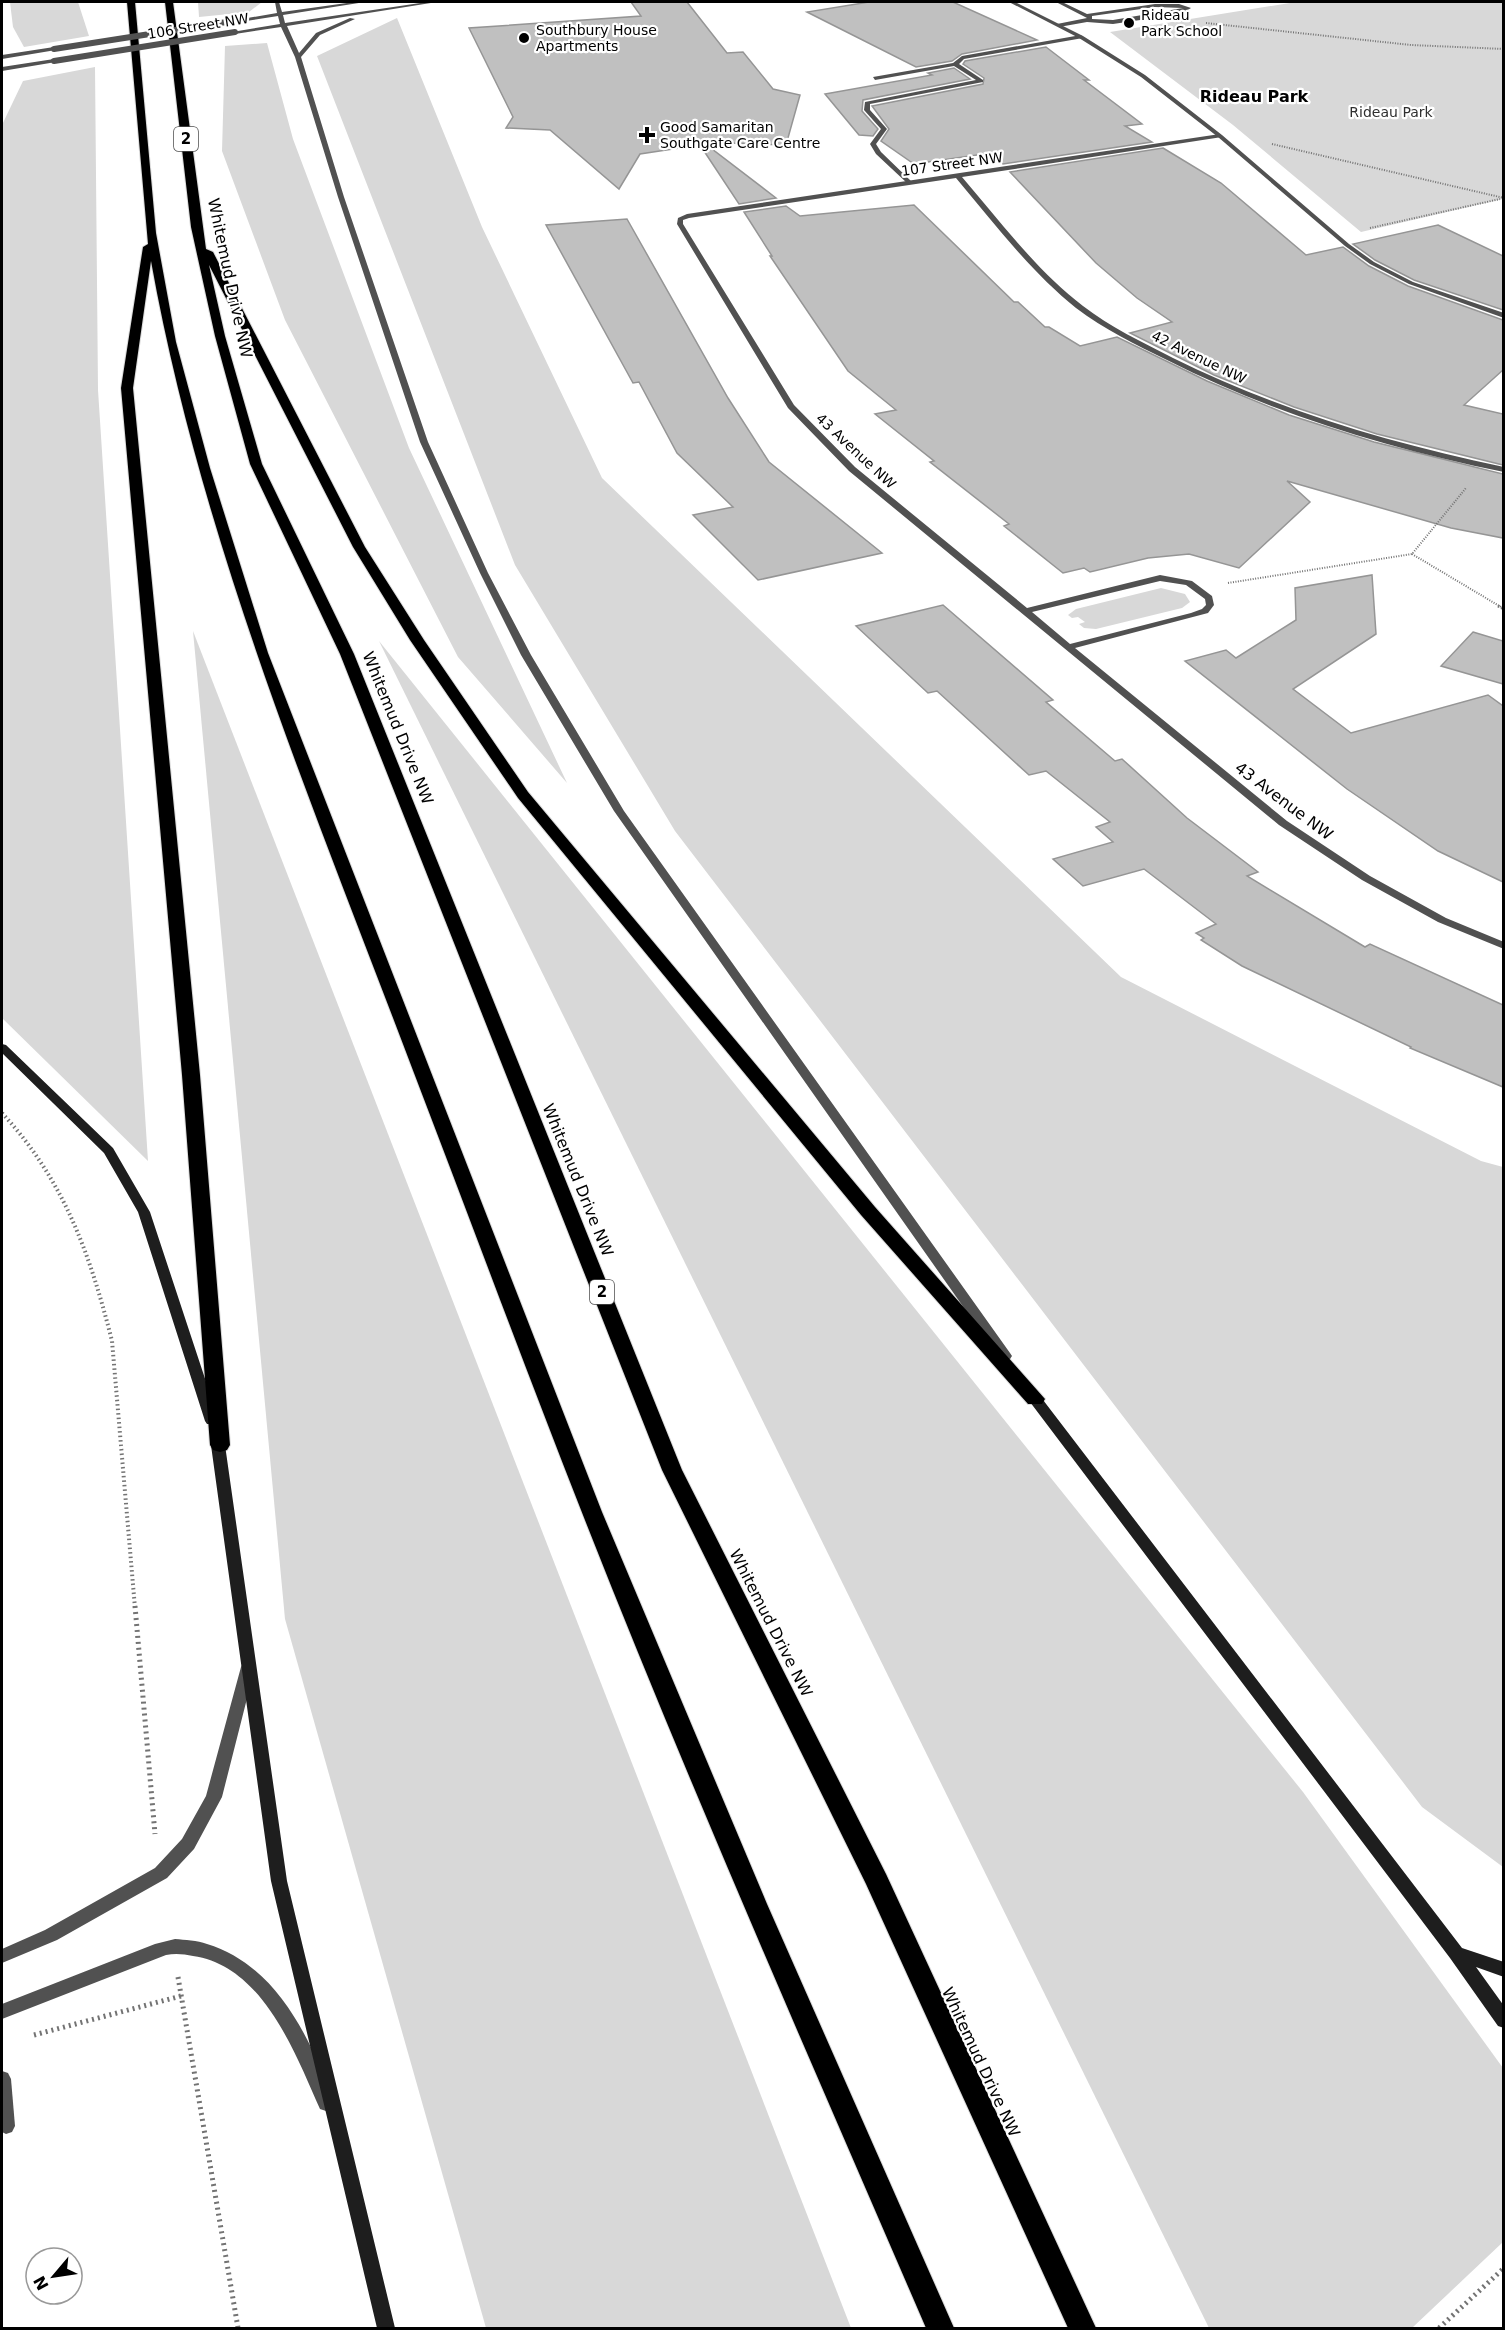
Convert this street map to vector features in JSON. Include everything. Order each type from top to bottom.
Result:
[{"type":"highway","points":[[131,2],[151,233],[174,353],[204,468],[261,653],[592,1512],[755,1904],[940,2328]]},
{"type":"highway","name":"Whitemud Drive NW","points":[[169,2],[196,227],[220,336],[256,464],[347,654],[672,1470],[877,1881],[1082,2328]]},
{"type":"highway","points":[[196,227],[359,548],[476,728],[574,859],[868,1211],[1035,1399]]},
{"type":"highway","points":[[151,233],[126,388],[191,1075],[220,1445]]},
{"type":"main road","points":[[2,1047],[109,1151],[144,1212],[220,1445],[279,1881],[386,2328]]},
{"type":"main road","points":[[1035,1399],[1456,1953],[1503,2021]]},
{"type":"main road","points":[[1456,1953],[1503,1970]]},
{"type":"street","points":[[277,2],[283,24],[298,57],[340,197],[424,442],[484,573],[526,655],[631,829],[1035,1399]]},
{"type":"street","name":"106 Street NW","points":[[2,57],[362,2]]},
{"type":"street","name":"106 Street NW","points":[[3,68],[434,2]]},
{"type":"street","points":[[1012,2],[1081,37],[1143,76],[1220,136],[1358,254],[1391,273],[1444,296],[1503,316]]},
{"type":"street","points":[[1059,2],[1087,17],[1121,21],[1181,12],[1188,8],[1182,4],[1164,2],[1087,17],[1059,25]]},
{"type":"street","points":[[298,57],[318,34],[378,10]]},
{"type":"street","points":[[875,78],[955,64],[956,61],[972,56],[1081,37]]},
{"type":"street","points":[[5,49],[10,56],[39,63]]},
{"type":"street","points":[[909,182],[878,153],[873,144],[884,129],[866,106],[873,101],[981,81],[955,64]]},
{"type":"street","points":[[2,78],[3,68]]},
{"type":"street","name":"107 Street NW","points":[[687,216],[1220,136]]},
{"type":"street","name":"42 Avenue NW","points":[[957,175],[1052,282],[1072,301],[1142,344],[1236,390],[1296,413],[1359,434],[1503,471]]},
{"type":"street","name":"43 Avenue NW","points":[[687,216],[680,219],[680,224],[781,391],[806,424],[852,469],[1283,823],[1366,878],[1442,920],[1503,946]]},
{"type":"street","points":[[1025,611],[1160,579],[1189,583],[1209,597],[1210,605],[1205,611],[1194,615],[1068,647]]},
{"type":"street","points":[[2,1956],[51,1935],[161,1873],[188,1844],[214,1797],[249,1660]]},
{"type":"street","points":[[2,2012],[71,1982],[174,1946],[209,1951],[250,1973],[282,2013],[312,2066],[350,2172]]},
{"type":"street","points":[[2,2079],[6,2127]]},
{"type":"path","points":[[1197,22],[1411,45],[1503,49]]},
{"type":"path","points":[[1264,142],[1503,199]]},
{"type":"path","points":[[1335,235],[1503,199]]},
{"type":"path","points":[[1412,554],[1470,483]]},
{"type":"path","points":[[1227,583],[1412,554],[1503,609]]},
{"type":"path","points":[[2,1113],[46,1168],[79,1230],[100,1287],[112,1341],[154,1832]]},
{"type":"path","points":[[178,1977],[238,2328]]},
{"type":"path","points":[[32,2036],[181,1996]]},
{"type":"path","points":[[1439,2328],[1503,2268]]},
{"type":"green space","points":[[10,2],[78,2],[89,36],[24,47],[13,27]]},
{"type":"green space","points":[[198,2],[262,2],[249,12],[199,17]]},
{"type":"green space","name":"Rideau Park","points":[[1296,2],[1503,2],[1503,199],[1361,232],[1233,125],[1110,32]]},
{"type":"green space","points":[[397,18],[482,227],[602,478],[1121,977],[1481,1161],[1503,1167],[1503,1867],[1422,1807],[675,831],[515,565],[317,56]]},
{"type":"green space","points":[[267,43],[293,139],[409,448],[567,783],[458,657],[285,320],[222,151],[225,46]]},
{"type":"green space","points":[[95,67],[98,390],[148,1161],[2,1018],[2,125],[23,81]]},
{"type":"green space","points":[[1161,588],[1185,594],[1190,602],[1182,608],[1096,629],[1084,628],[1079,624],[1085,622],[1078,617],[1072,618],[1068,615],[1076,609]]},
{"type":"green space","points":[[193,631],[851,2328],[486,2328],[285,1619]]},
{"type":"green space","points":[[379,641],[1303,1792],[1503,2068],[1503,2242],[1412,2328],[1209,2328]]},
{"type":"building","points":[[631,2],[687,2],[727,53],[743,52],[773,89],[800,95],[786,145],[703,142],[706,144],[640,154],[619,189],[550,130],[506,128],[513,117],[469,28],[641,16]]},
{"type":"building","points":[[869,2],[953,2],[1037,40],[962,54],[952,61],[916,67],[807,12]]},
{"type":"building","points":[[1046,47],[1089,80],[1084,80],[1142,124],[1125,126],[1152,142],[1003,164],[991,153],[914,164],[881,141],[889,129],[872,106],[983,84],[984,78],[963,64],[965,61]]},
{"type":"building","points":[[954,68],[970,79],[863,100],[862,111],[878,129],[873,136],[859,135],[825,94],[932,75],[928,73]]},
{"type":"building","points":[[706,144],[776,198],[739,204],[702,148]]},
{"type":"building","points":[[1163,148],[1221,183],[1306,255],[1343,247],[1369,266],[1408,286],[1503,320],[1503,370],[1464,405],[1503,414],[1503,465],[1377,434],[1294,407],[1214,375],[1130,333],[1172,322],[1137,298],[1096,263],[1010,172]]},
{"type":"building","points":[[914,205],[1014,302],[1018,302],[1045,327],[1049,327],[1080,346],[1117,337],[1207,381],[1289,415],[1374,442],[1503,474],[1503,538],[1451,528],[1287,481],[1310,502],[1239,568],[1189,554],[1148,558],[1090,572],[1084,568],[1063,573],[1004,526],[1009,524],[930,462],[934,461],[875,414],[896,410],[848,371],[770,256],[772,256],[744,212],[786,206],[800,216]]},
{"type":"building","points":[[627,219],[728,398],[769,462],[882,553],[758,580],[693,515],[733,507],[677,453],[639,382],[633,383],[546,225]]},
{"type":"building","points":[[1438,225],[1503,256],[1503,310],[1414,280],[1375,260],[1353,244]]},
{"type":"building","points":[[1372,575],[1376,634],[1293,689],[1351,733],[1488,695],[1503,706],[1503,882],[1438,851],[1347,789],[1185,661],[1226,650],[1236,658],[1296,620],[1295,588]]},
{"type":"building","points":[[943,605],[1053,700],[1046,702],[1115,761],[1122,759],[1187,818],[1258,872],[1247,876],[1365,947],[1370,944],[1503,1005],[1503,1087],[1410,1048],[1242,966],[1201,940],[1204,938],[1196,933],[1216,924],[1144,869],[1083,886],[1053,859],[1113,842],[1096,827],[1110,822],[1046,771],[1029,775],[937,691],[928,693],[856,626]]},
{"type":"building","points":[[1473,632],[1503,641],[1503,684],[1441,666]]},
{"type":"place","name":"Rideau Park School","points":[[1129,23]]},
{"type":"place","name":"Southbury House Apartments","points":[[524,38]]},
{"type":"place","name":"Good Samaritan Southgate Care Centre","points":[[647,135]]},
{"type":"district","name":"Rideau Park","points":[[1254,96]]}]
